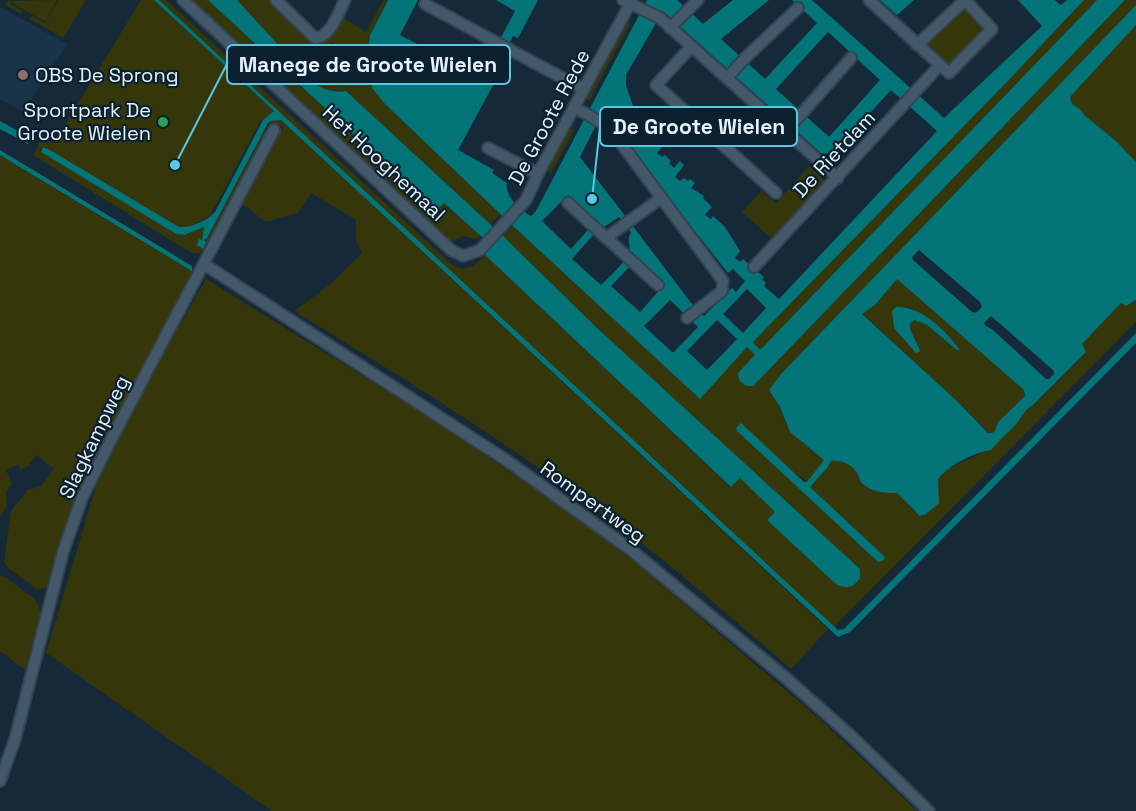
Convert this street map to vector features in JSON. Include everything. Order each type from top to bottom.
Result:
[{"type":"street","name":"Het Hooghemaal","points":[[183,0],[451,250],[461,255],[468,255],[480,250],[487,242]]},
{"type":"street","points":[[276,0],[315,38],[320,38],[327,34],[345,0]]},
{"type":"street","points":[[869,0],[918,45],[949,73],[992,29],[965,0],[918,45]]},
{"type":"street","points":[[672,26],[694,2]]},
{"type":"street","name":"De Groote Rede","points":[[487,242],[524,203],[538,174],[579,110],[583,88],[631,3]]},
{"type":"street","points":[[631,3],[672,26],[691,47],[728,76],[838,178]]},
{"type":"street","points":[[424,4],[583,88]]},
{"type":"street","points":[[728,76],[798,8]]},
{"type":"street","points":[[691,47],[656,85],[776,193]]},
{"type":"street","points":[[788,130],[851,58]]},
{"type":"street","name":"De Rietdam","points":[[754,267],[940,65]]},
{"type":"street","points":[[579,110],[609,128],[721,278],[729,284],[687,318]]},
{"type":"street","name":"Slagkampweg","points":[[0,781],[15,739],[63,552],[79,507],[106,448],[274,130]]},
{"type":"street","points":[[488,148],[538,174]]},
{"type":"street","points":[[604,235],[661,198]]},
{"type":"street","points":[[568,203],[658,285]]},
{"type":"street","name":"Rompertweg","points":[[204,264],[506,460],[631,550],[786,678],[850,735],[929,811]]},
{"type":"shaded area","points":[[8,0],[57,0],[45,22],[11,2],[10,4],[23,11],[21,14],[5,5]]},
{"type":"shaded area","points":[[58,0],[86,0],[63,38],[30,19],[32,16],[45,23]]},
{"type":"shaded area","name":"Sportpark De Groote Wielen","points":[[141,0],[154,0],[274,111],[263,121],[261,120],[210,216],[189,227],[179,227],[45,147],[41,147],[40,151],[176,234],[184,235],[204,227],[204,237],[197,245],[203,249],[204,241],[265,129],[268,131],[268,136],[205,252],[193,254],[33,155],[42,138],[53,144]]},
{"type":"shaded area","points":[[154,0],[159,0],[838,630],[844,629],[1136,333],[1136,343],[850,632],[838,637],[281,120],[268,123],[204,240],[206,242],[203,249],[197,245],[199,239],[202,240],[204,227],[184,235],[176,234],[41,152],[43,147],[50,150],[179,227],[198,223],[215,212],[263,120],[274,111]]},
{"type":"shaded area","points":[[159,0],[166,0],[451,264],[461,268],[470,267],[485,255],[730,487],[740,478],[775,512],[768,520],[860,569],[596,327],[503,236],[513,226],[699,398],[747,347],[755,355],[760,379],[1125,0],[1136,0],[1136,5],[781,374],[774,396],[790,432],[824,460],[807,482],[737,431],[878,562],[885,557],[810,487],[831,461],[849,465],[855,470],[862,484],[872,490],[897,493],[915,512],[937,493],[938,479],[944,471],[993,444],[1086,352],[1082,344],[1121,303],[1134,303],[1136,300],[1136,322],[834,627]]},
{"type":"shaded area","points":[[191,0],[208,0],[435,211],[444,203],[481,236],[476,239],[462,236],[452,242]]},
{"type":"shaded area","points":[[208,0],[237,0],[284,51],[301,57],[310,79],[322,88],[346,91],[503,236],[596,327],[860,569],[858,581],[850,586],[837,585],[767,520],[775,512],[740,478],[731,487],[485,255],[492,246],[444,203],[436,211]]},
{"type":"shaded area","points":[[237,0],[272,0],[308,35],[317,70],[315,73],[338,86],[354,54],[332,42],[321,62],[317,52],[322,41],[327,40],[341,16],[366,32],[383,0],[387,0],[370,35],[367,57],[385,104],[500,214],[490,224],[346,91],[324,90],[311,82],[301,64],[284,51]]},
{"type":"shaded area","points":[[388,0],[418,0],[400,35],[480,77],[515,11],[496,0],[538,0],[518,38],[513,36],[500,62],[504,65],[458,150],[494,170],[492,173],[507,183],[508,193],[514,202],[531,216],[536,211],[647,0],[677,0],[703,24],[733,0],[769,0],[721,39],[765,79],[817,23],[792,0],[812,0],[944,118],[1042,26],[1018,0],[1054,0],[1061,5],[1067,0],[1084,0],[753,342],[760,350],[1097,0],[1125,0],[753,386],[743,384],[738,375],[755,355],[747,347],[700,399],[385,104],[373,89],[368,75],[367,57],[370,35]],"holes":[[[663,11],[821,153],[827,154],[843,146],[891,90],[937,131],[779,299],[764,286],[766,283],[762,279],[764,277],[743,259],[740,262],[735,258],[740,251],[725,227],[713,216],[711,219],[705,215],[712,207],[703,198],[704,196],[691,188],[695,183],[690,179],[688,181],[684,178],[680,181],[675,177],[684,165],[680,161],[674,168],[665,155],[662,157],[657,153],[663,146],[658,142],[654,145],[649,141],[651,138],[638,130],[643,123],[635,115],[631,119],[626,114],[633,106],[626,85],[626,75]],[[828,32],[880,80],[829,137],[776,89]],[[600,117],[610,124],[728,273],[733,269],[745,281],[736,292],[732,288],[704,316],[692,304],[632,225],[628,228],[631,233],[628,256],[601,285],[572,259],[595,233],[619,217],[622,220],[626,217],[580,157]],[[568,195],[596,221],[571,249],[542,221]],[[637,259],[664,285],[640,312],[611,286]],[[747,289],[766,308],[743,333],[723,314]],[[670,300],[698,327],[673,353],[644,326]],[[717,320],[737,339],[707,370],[687,351]]]},
{"type":"shaded area","points":[[880,0],[914,0],[897,15]]},
{"type":"shaded area","points":[[969,0],[997,28],[948,80],[913,50]]},
{"type":"shaded area","points":[[1084,0],[1097,0],[760,350],[753,342]]},
{"type":"shaded area","points":[[1136,5],[1136,25],[1070,97],[1072,104],[1116,141],[1136,162],[1136,300],[1126,306],[1121,303],[1082,344],[1086,352],[1027,409],[991,450],[962,460],[938,479],[939,503],[926,514],[920,516],[897,493],[880,492],[868,488],[849,465],[831,461],[810,487],[885,557],[884,560],[878,562],[737,431],[736,428],[741,423],[804,482],[807,482],[824,460],[790,432],[780,407],[769,390],[781,374]],"holes":[[[919,250],[980,302],[982,307],[976,313],[972,312],[913,260],[912,257]],[[897,279],[1024,390],[1025,396],[998,422],[995,431],[988,433],[957,401],[862,314],[875,305]],[[991,316],[1054,371],[1054,374],[1046,379],[984,323]]]},
{"type":"shaded area","name":"OBS De Sprong","points":[[0,7],[67,44],[23,112],[0,99]]},
{"type":"shaded area","points":[[624,20],[630,24],[589,101],[584,97]]},
{"type":"shaded area","points":[[1136,25],[1136,162],[1116,141],[1072,104],[1069,97]]},
{"type":"shaded area","points":[[278,119],[828,629],[791,669],[669,565],[587,502],[463,417],[294,311],[328,286],[362,253],[356,241],[356,220],[311,193],[298,213],[266,222],[242,204],[283,127],[268,123]]},
{"type":"shaded area","points":[[0,121],[29,137],[28,144],[0,129]]},
{"type":"shaded area","points":[[568,127],[574,130],[551,173],[547,171],[552,156]]},
{"type":"shaded area","points":[[0,150],[192,266],[192,271],[0,155]]},
{"type":"shaded area","points":[[0,155],[194,272],[92,468],[50,586],[38,590],[8,568],[4,562],[11,511],[28,490],[41,486],[54,469],[37,455],[27,467],[21,470],[18,465],[6,470],[12,484],[6,492],[7,506],[0,518]]},
{"type":"shaded area","points":[[809,166],[826,182],[774,241],[742,212],[761,191],[776,203]]},
{"type":"shaded area","points":[[206,279],[431,418],[586,524],[638,565],[821,720],[917,811],[272,811],[46,653],[98,480],[151,376]]},
{"type":"shaded area","points":[[897,279],[1024,390],[1025,396],[998,422],[995,431],[989,433],[862,313],[875,305]],"holes":[[[896,307],[911,308],[942,331],[960,349],[957,350],[927,325],[914,320],[910,324],[910,329],[920,349],[916,352],[894,328]]]},
{"type":"shaded area","points":[[896,307],[915,310],[924,315],[940,327],[960,350],[957,350],[927,325],[914,320],[910,324],[910,329],[920,350],[916,353],[894,328],[892,311]]},
{"type":"shaded area","points":[[0,576],[5,577],[36,600],[41,613],[25,670],[0,651]]},
{"type":"place","name":"OBS De Sprong","points":[[23,75]]},
{"type":"place","name":"Sportpark De Groote Wielen","points":[[163,122]]},
{"type":"place","name":"Manege de Groote Wielen","points":[[175,165]]},
{"type":"place","name":"De Groote Wielen","points":[[592,199]]}]
